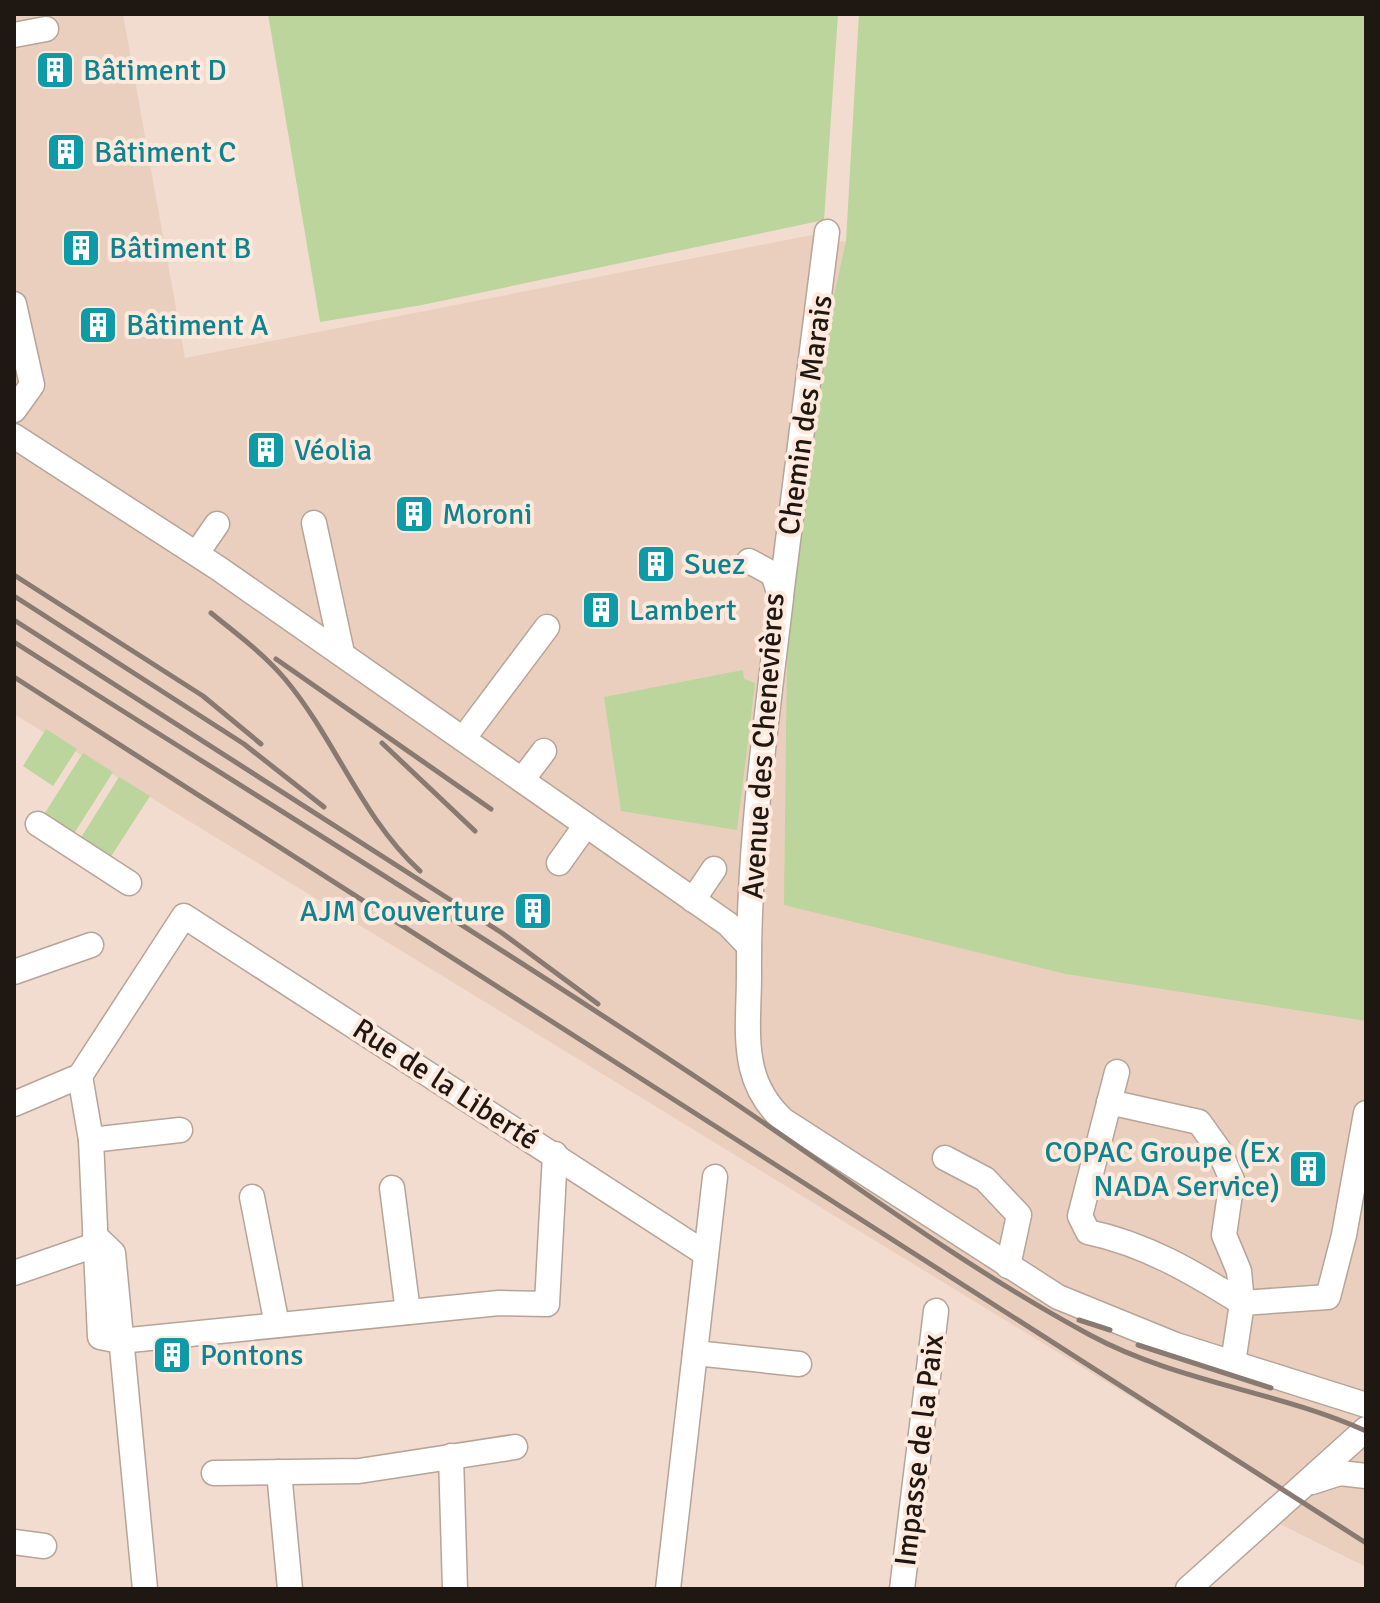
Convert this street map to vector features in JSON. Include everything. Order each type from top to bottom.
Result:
[{"type":"street","points":[[14,35],[46,29]]},
{"type":"street","name":"Chemin des Marais","points":[[781,598],[827,232]]},
{"type":"street","points":[[14,304],[32,385],[14,410]]},
{"type":"street","name":"Avenue des Chenevières","points":[[14,436],[197,553],[342,653],[728,924],[748,945]]},
{"type":"street","points":[[314,523],[342,653]]},
{"type":"street","points":[[197,553],[217,524]]},
{"type":"street","name":"Avenue des Chenevières","points":[[749,561],[773,574],[781,598],[753,845],[748,945],[751,1065],[759,1089],[772,1110],[1008,1266],[1074,1304],[1233,1363],[1366,1405]]},
{"type":"street","points":[[463,739],[547,627]]},
{"type":"street","points":[[522,780],[544,751]]},
{"type":"street","points":[[38,824],[129,883]]},
{"type":"street","points":[[559,863],[586,825]]},
{"type":"street","name":"Avenue des Chenevières","points":[[693,900],[714,869]]},
{"type":"street","name":"Rue de la Liberté","points":[[80,1076],[184,916],[706,1254]]},
{"type":"street","points":[[14,972],[91,945]]},
{"type":"street","points":[[1117,1072],[1080,1216],[1088,1232],[1117,1238],[1161,1255],[1242,1303],[1328,1297],[1344,1235],[1366,1113]]},
{"type":"street","points":[[14,1104],[80,1076],[91,1140],[95,1240]]},
{"type":"street","points":[[1109,1102],[1199,1122],[1219,1150],[1232,1180],[1224,1235],[1239,1271],[1242,1303],[1233,1363]]},
{"type":"street","points":[[91,1140],[180,1130]]},
{"type":"street","points":[[120,1341],[499,1303],[547,1304],[555,1154]]},
{"type":"street","points":[[945,1158],[985,1179],[1019,1215],[1008,1266]]},
{"type":"street","points":[[668,1589],[715,1177]]},
{"type":"street","points":[[392,1188],[408,1312]]},
{"type":"street","points":[[252,1197],[277,1325]]},
{"type":"street","points":[[14,1273],[95,1240]]},
{"type":"street","points":[[95,1240],[113,1253],[145,1589]]},
{"type":"street","name":"Impasse de la Paix","points":[[902,1589],[936,1311]]},
{"type":"street","points":[[695,1353],[799,1364]]},
{"type":"street","points":[[1196,1574],[1362,1440]]},
{"type":"street","points":[[214,1473],[359,1471],[515,1447]]},
{"type":"street","points":[[451,1456],[455,1589]]},
{"type":"street","points":[[279,1472],[290,1589]]},
{"type":"street","points":[[1306,1484],[1340,1473],[1366,1476]]},
{"type":"street","points":[[14,1542],[44,1546]]},
{"type":"shaded area","points":[[14,14],[123,14],[185,358],[827,232],[826,244],[846,241],[810,403],[1366,1019],[1366,1567],[1268,1518],[1291,1495],[14,714]]},
{"type":"green space","points":[[268,14],[838,14],[824,220],[422,305],[320,322]]},
{"type":"green space","points":[[859,14],[1366,14],[1366,1021],[1066,974],[784,905],[789,496],[846,241]]},
{"type":"green space","points":[[743,670],[744,679],[755,683],[737,830],[621,811],[604,697]]},
{"type":"green space","points":[[46,729],[77,749],[53,786],[23,766]]},
{"type":"green space","points":[[83,753],[113,772],[73,835],[43,816]]},
{"type":"green space","points":[[119,777],[150,796],[110,858],[80,839]]},
{"type":"railway","points":[[14,575],[203,696],[261,744]]},
{"type":"railway","points":[[14,596],[244,744],[324,807]]},
{"type":"railway","points":[[211,613],[285,679],[319,727],[381,827],[420,871]]},
{"type":"railway","points":[[14,620],[502,933],[598,1004]]},
{"type":"railway","points":[[14,642],[545,978],[948,1249],[1042,1308],[1090,1335],[1157,1364],[1298,1406],[1366,1431]]},
{"type":"railway","points":[[276,659],[491,809]]},
{"type":"railway","points":[[14,677],[1366,1543]]},
{"type":"railway","points":[[382,743],[475,831]]},
{"type":"railway","points":[[1079,1320],[1110,1330]]},
{"type":"railway","points":[[1138,1345],[1271,1388]]},
{"type":"place","name":"Bâtiment D","points":[[55,70]]},
{"type":"place","name":"Bâtiment C","points":[[66,152]]},
{"type":"place","name":"Bâtiment B","points":[[81,248]]},
{"type":"place","name":"Bâtiment A","points":[[98,325]]},
{"type":"place","name":"Véolia","points":[[266,450]]},
{"type":"place","name":"Moroni","points":[[414,514]]},
{"type":"place","name":"Suez","points":[[656,564]]},
{"type":"place","name":"Lambert","points":[[601,610]]},
{"type":"place","name":"AJM Couverture","points":[[533,911]]},
{"type":"place","name":"COPAC Groupe (Ex NADA Service)","points":[[1308,1169]]},
{"type":"place","name":"Pontons","points":[[172,1355]]}]
